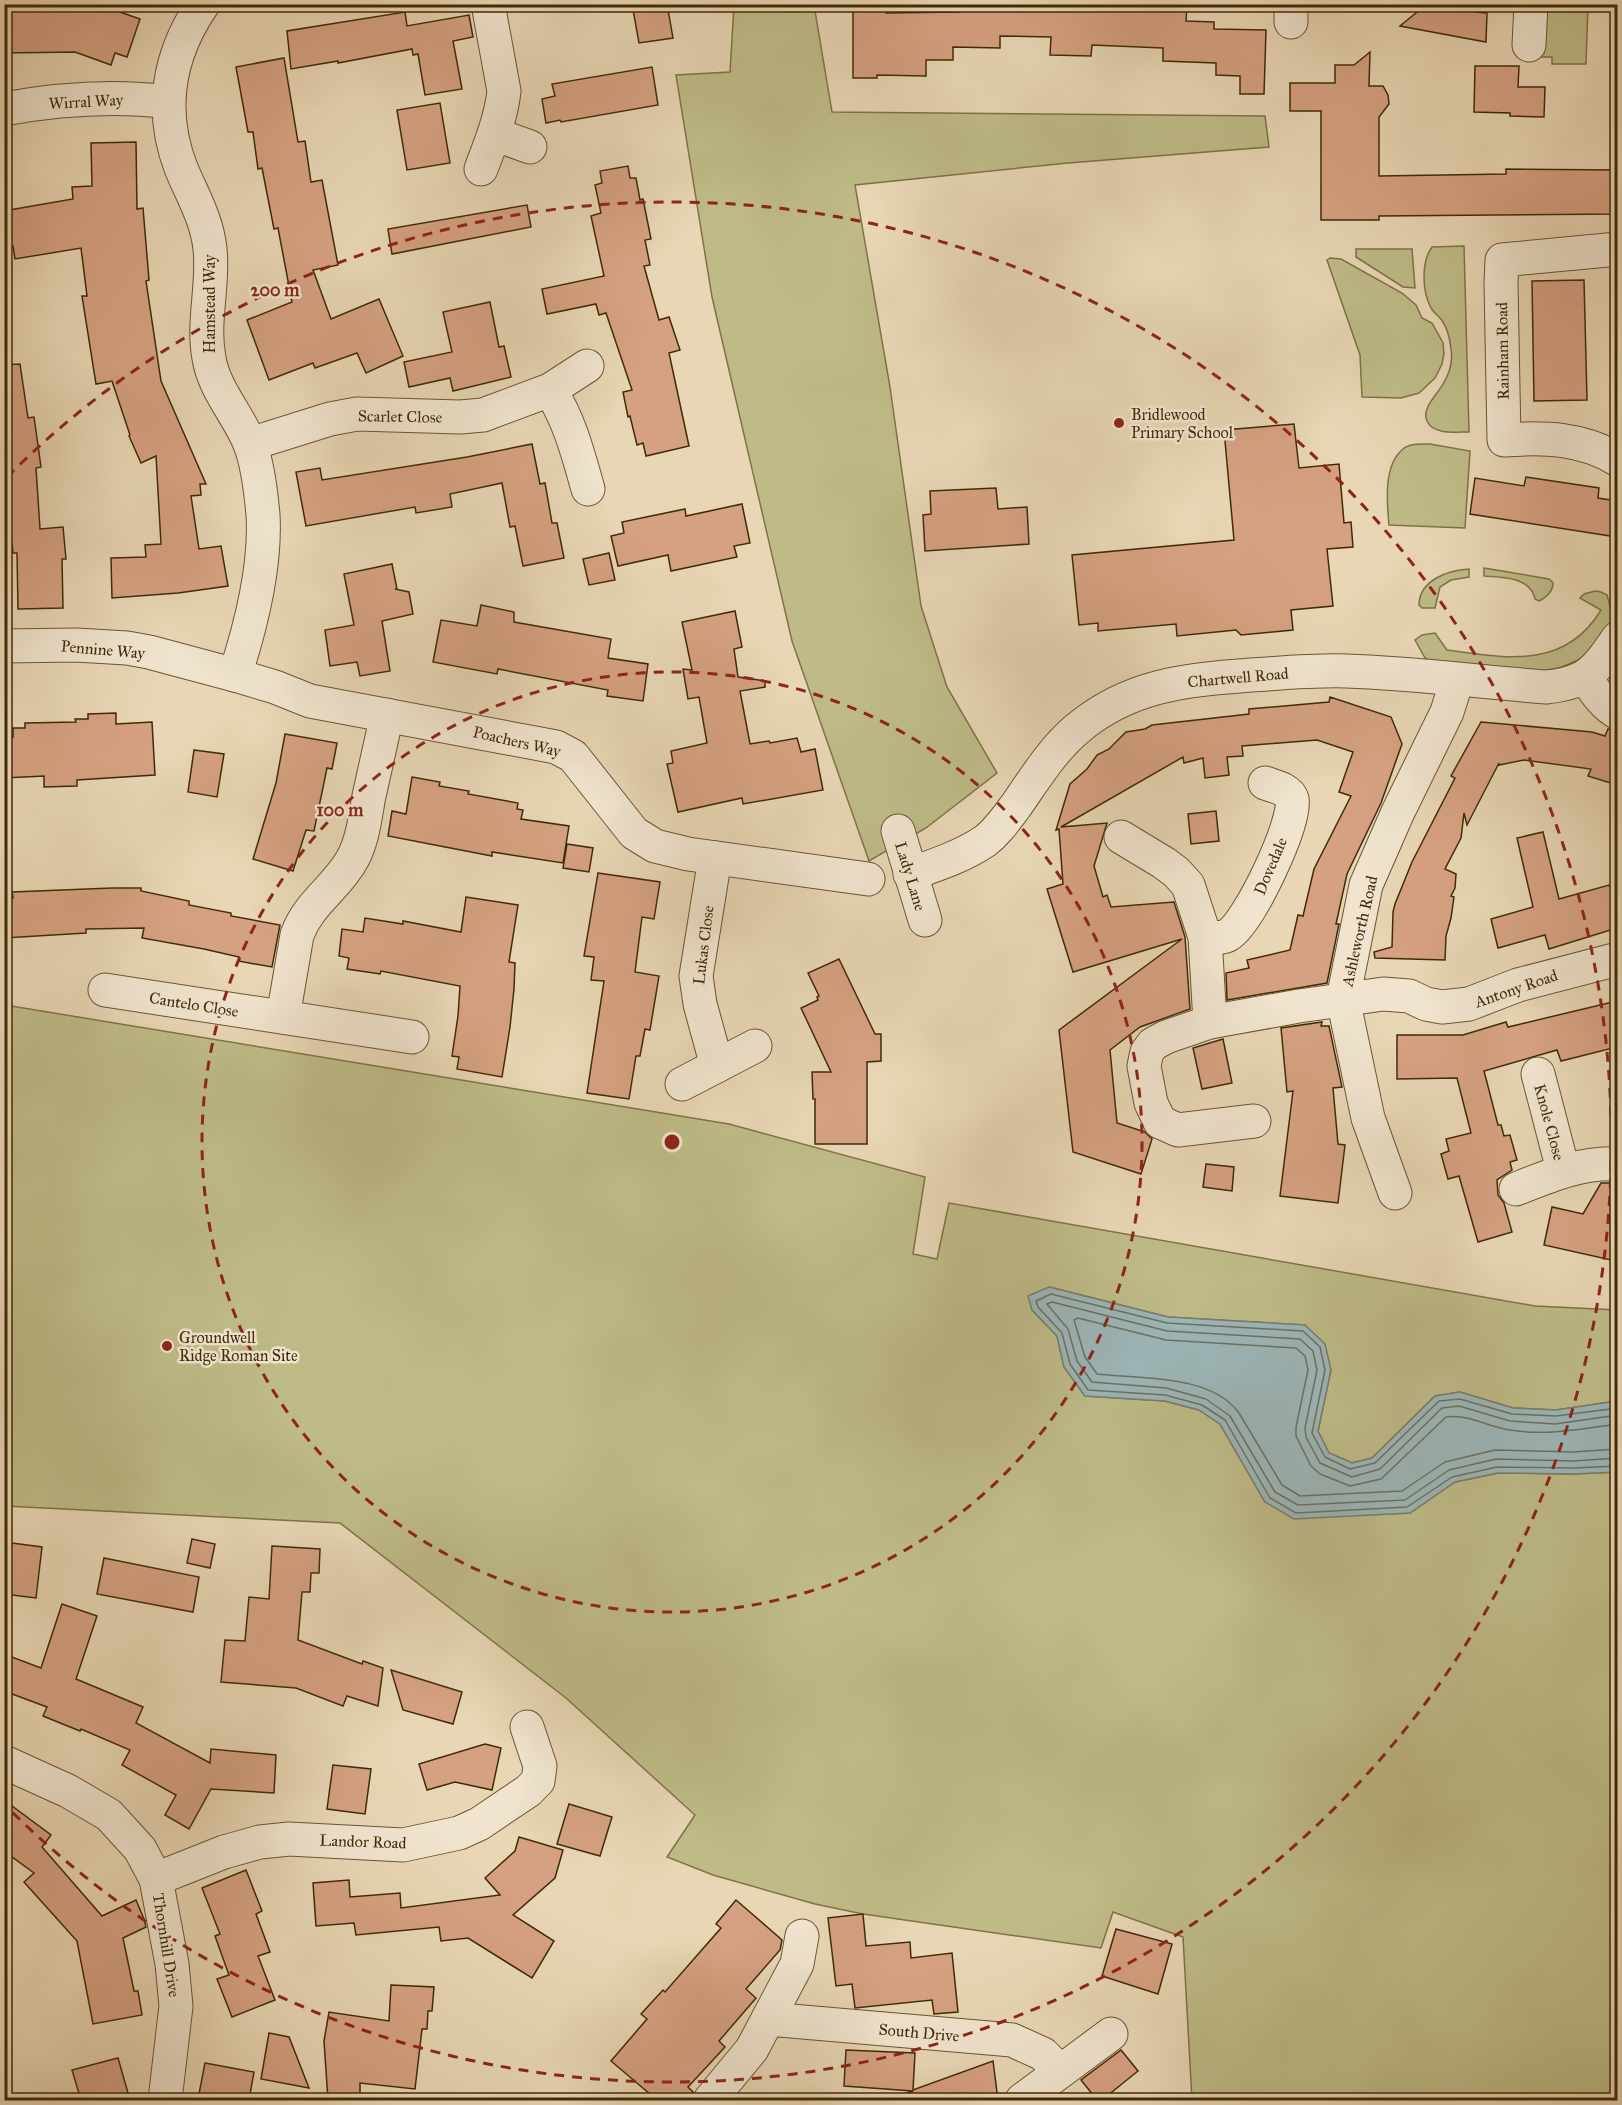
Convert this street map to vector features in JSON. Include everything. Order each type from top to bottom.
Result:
[{"type":"street","name":"Hamstead Way","points":[[203,4],[178,54],[171,77],[168,118],[175,151],[207,230],[210,250],[208,358],[216,381],[250,444],[261,501],[263,539],[258,586],[245,644],[235,675]]},
{"type":"street","points":[[482,169],[503,103],[503,80],[489,4]]},
{"type":"street","points":[[1529,45],[1531,4]]},
{"type":"street","name":"Wirral Way","points":[[4,109],[53,101],[93,98],[139,98],[168,102]]},
{"type":"street","points":[[494,134],[530,147]]},
{"type":"street","name":"Rainham Road","points":[[1617,249],[1502,260],[1502,284],[1504,440],[1533,438],[1564,441],[1598,450],[1617,460]]},
{"type":"street","name":"Scarlet Close","points":[[250,444],[330,419],[357,414],[460,417],[483,415],[550,390],[587,366]]},
{"type":"street","points":[[550,390],[562,409],[574,437],[588,489]]},
{"type":"street","points":[[1617,638],[1585,677],[1599,697],[1617,713]]},
{"type":"street","name":"Pennine Way","points":[[4,646],[58,645],[127,648],[235,675]]},
{"type":"street","name":"Chartwell Road","points":[[910,874],[963,853],[986,840],[1002,824],[1068,736],[1097,713],[1141,691],[1180,682],[1304,671],[1384,673],[1546,687],[1569,684],[1585,677]]},
{"type":"street","name":"Poachers Way","points":[[235,675],[310,701],[544,744],[565,751],[573,756],[634,833],[643,840],[668,851],[868,879]]},
{"type":"street","name":"Ashleworth Road","points":[[1395,1193],[1368,1118],[1343,999],[1366,885],[1398,812],[1447,712],[1457,680]]},
{"type":"street","points":[[283,1017],[301,923],[310,908],[344,873],[358,845],[387,715]]},
{"type":"street","name":"Dovedale","points":[[1205,937],[1218,938],[1227,935],[1245,917],[1262,888],[1279,846],[1292,808],[1292,798],[1288,793],[1265,783]]},
{"type":"street","name":"Lady Lane","points":[[898,831],[925,920]]},
{"type":"street","points":[[1121,837],[1164,863],[1188,885],[1205,937],[1210,1022]]},
{"type":"street","name":"Lukas Close","points":[[715,858],[696,976],[700,1004],[717,1066]]},
{"type":"street","name":"Antony Road","points":[[1343,999],[1396,994],[1442,1007],[1462,1005],[1481,1000],[1518,984],[1617,959]]},
{"type":"street","name":"Cantelo Close","points":[[105,990],[412,1037]]},
{"type":"street","points":[[1254,1120],[1178,1130],[1161,1122],[1151,1103],[1144,1066],[1147,1052],[1153,1044],[1166,1037],[1210,1022],[1343,999]]},
{"type":"street","points":[[682,1084],[754,1046]]},
{"type":"street","name":"Knole Close","points":[[1538,1074],[1563,1170]]},
{"type":"street","name":"Knole Close","points":[[1516,1189],[1563,1170],[1617,1164]]},
{"type":"street","name":"Landor Road","points":[[156,1879],[224,1852],[260,1842],[299,1839],[404,1845],[459,1833],[479,1824],[528,1791],[538,1781],[540,1766],[527,1727]]},
{"type":"street","name":"Thornhill Drive","points":[[4,1762],[68,1791],[109,1815],[140,1849],[156,1879],[172,1964],[176,2006],[165,2100]]},
{"type":"street","points":[[711,2100],[752,2049],[797,1964],[802,1936]]},
{"type":"street","name":"South Drive","points":[[768,2019],[1012,2040],[1043,2054],[1060,2071]]},
{"type":"street","points":[[1022,2100],[1111,2034]]},
{"type":"shaded area","points":[[734,5],[814,5],[832,112],[1265,116],[1269,147],[1068,163],[855,185],[890,387],[921,606],[947,687],[997,773],[926,828],[869,861],[792,641],[712,297],[676,75],[730,72]]},
{"type":"shaded area","points":[[1543,5],[1588,5],[1586,64],[1552,64],[1552,57],[1541,57]]},
{"type":"shaded area","points":[[1464,246],[1469,432],[1445,432],[1434,429],[1426,416],[1428,406],[1447,376],[1452,358],[1446,328],[1428,301],[1424,285],[1424,268],[1432,247]]},
{"type":"shaded area","points":[[1356,249],[1412,249],[1415,288],[1403,287],[1356,257]]},
{"type":"shaded area","points":[[1341,259],[1402,293],[1416,305],[1422,318],[1432,323],[1443,343],[1444,354],[1435,378],[1419,393],[1401,398],[1362,397],[1360,355],[1327,260]]},
{"type":"shaded area","points":[[1430,444],[1470,451],[1465,528],[1389,525],[1388,485],[1392,465],[1406,447]]},
{"type":"shaded area","points":[[1484,568],[1549,579],[1553,583],[1551,592],[1539,601],[1535,599],[1528,586],[1522,582],[1484,576]]},
{"type":"shaded area","points":[[1469,569],[1469,577],[1451,580],[1440,587],[1435,608],[1422,608],[1419,605],[1424,589],[1436,578]]},
{"type":"shaded area","points":[[1595,591],[1607,595],[1612,614],[1611,625],[1583,658],[1546,672],[1437,664],[1425,658],[1415,640],[1422,635],[1435,633],[1447,650],[1491,656],[1512,657],[1552,651],[1570,643],[1586,629],[1601,610],[1580,598],[1584,594]]},
{"type":"shaded area","points":[[5,1005],[729,1124],[925,1177],[913,1254],[937,1259],[949,1203],[1535,1306],[1617,1310],[1617,1401],[1556,1410],[1513,1408],[1460,1392],[1435,1396],[1372,1458],[1352,1463],[1329,1453],[1318,1431],[1331,1370],[1305,1325],[1168,1317],[1050,1287],[1032,1310],[1057,1336],[1064,1367],[1085,1396],[1165,1401],[1199,1410],[1220,1424],[1265,1502],[1360,1515],[1410,1513],[1455,1482],[1498,1473],[1617,1472],[1617,2100],[1192,2100],[1183,1937],[1113,1912],[1101,1948],[863,1914],[815,1904],[713,1875],[667,1857],[695,1815],[566,1698],[340,1523],[5,1506]]},
{"type":"water","points":[[1049,1287],[1168,1317],[1305,1325],[1325,1344],[1331,1370],[1318,1431],[1329,1453],[1352,1463],[1372,1458],[1435,1396],[1460,1392],[1513,1408],[1556,1410],[1617,1401],[1617,1472],[1498,1473],[1455,1482],[1410,1513],[1294,1519],[1265,1502],[1220,1424],[1199,1410],[1165,1401],[1085,1396],[1064,1367],[1057,1336],[1032,1310],[1028,1296]]},
{"type":"building","points":[[4,4],[97,4],[140,19],[127,57],[115,53],[111,65],[75,52],[4,53]]},
{"type":"building","points":[[632,4],[667,4],[673,38],[639,43]]},
{"type":"building","points":[[853,4],[886,4],[886,13],[959,12],[959,4],[1187,4],[1186,21],[1214,22],[1214,29],[1266,30],[1264,94],[1240,94],[1240,76],[1216,75],[1216,63],[1163,61],[1163,48],[1092,45],[1091,56],[1050,55],[1051,37],[1000,36],[1000,48],[953,47],[953,60],[926,60],[926,76],[877,75],[877,78],[853,78]]},
{"type":"building","points":[[1427,4],[1476,4],[1475,12],[1487,13],[1486,42],[1400,26]]},
{"type":"building","points":[[405,12],[407,26],[469,15],[473,37],[453,41],[462,89],[425,95],[418,54],[413,55],[412,49],[291,69],[287,31]]},
{"type":"building","points":[[1370,52],[1369,86],[1383,86],[1388,95],[1389,104],[1379,117],[1379,176],[1506,174],[1506,169],[1617,170],[1617,214],[1379,216],[1379,220],[1321,220],[1321,111],[1290,111],[1290,83],[1335,83],[1335,65],[1354,65]]},
{"type":"building","points":[[284,58],[298,142],[305,141],[311,182],[322,180],[338,265],[313,270],[331,319],[379,299],[403,356],[366,373],[357,353],[315,368],[313,363],[269,380],[247,320],[292,302],[278,228],[274,229],[262,168],[258,169],[253,132],[248,132],[236,67]]},
{"type":"building","points":[[1475,66],[1519,66],[1518,87],[1545,87],[1544,117],[1474,112]]},
{"type":"building","points":[[652,67],[658,105],[546,123],[542,99],[555,96],[552,84]]},
{"type":"building","points":[[440,103],[450,163],[407,170],[397,110]]},
{"type":"building","points":[[136,142],[137,209],[143,208],[149,280],[146,281],[161,381],[206,484],[200,484],[201,495],[191,496],[199,549],[221,546],[228,586],[178,593],[112,598],[111,558],[146,557],[145,545],[161,544],[156,456],[141,463],[129,436],[112,381],[96,384],[82,296],[87,296],[81,248],[15,259],[13,246],[4,248],[4,211],[73,199],[72,187],[92,186],[91,143]]},
{"type":"building","points":[[628,166],[630,178],[636,178],[640,200],[643,199],[651,239],[645,240],[650,265],[644,266],[659,320],[669,317],[680,350],[669,353],[689,446],[646,456],[643,443],[637,445],[630,416],[628,417],[623,392],[632,390],[606,313],[599,315],[596,304],[547,314],[542,289],[604,276],[591,216],[601,213],[595,185],[602,183],[600,171]]},
{"type":"building","points":[[527,205],[531,227],[392,254],[388,229]]},
{"type":"building","points":[[1584,280],[1587,400],[1534,401],[1532,281]]},
{"type":"building","points":[[490,302],[499,347],[504,346],[511,377],[453,391],[450,378],[409,387],[404,362],[452,352],[443,312]]},
{"type":"building","points":[[20,364],[28,418],[34,417],[41,467],[36,468],[40,529],[63,527],[66,559],[62,559],[63,608],[18,609],[17,553],[13,553],[9,519],[4,519],[4,365]]},
{"type":"building","points":[[1294,424],[1299,468],[1339,464],[1344,523],[1351,522],[1353,547],[1327,549],[1333,606],[1291,610],[1293,630],[1241,635],[1236,630],[1177,636],[1176,624],[1098,631],[1098,623],[1079,625],[1072,555],[1234,540],[1224,430]]},
{"type":"building","points":[[532,444],[540,484],[545,483],[552,523],[557,523],[564,558],[523,566],[515,526],[510,527],[502,483],[450,494],[452,507],[416,513],[415,507],[306,526],[296,472],[320,468],[322,480],[467,457]]},
{"type":"building","points":[[1526,477],[1599,488],[1598,498],[1617,501],[1617,537],[1470,514],[1475,478],[1524,486]]},
{"type":"building","points":[[996,488],[998,509],[1027,507],[1029,544],[925,551],[923,515],[931,514],[930,491]]},
{"type":"building","points":[[742,504],[750,543],[734,546],[737,557],[671,571],[668,555],[618,566],[611,536],[624,533],[622,522],[685,509],[686,516]]},
{"type":"building","points":[[609,553],[615,580],[589,585],[583,559]]},
{"type":"building","points":[[392,564],[397,589],[395,589],[409,592],[413,614],[382,621],[390,671],[360,676],[357,662],[330,666],[325,630],[354,625],[344,574]]},
{"type":"building","points":[[481,605],[514,612],[514,622],[611,639],[608,658],[648,664],[643,701],[607,696],[608,690],[498,669],[497,674],[433,662],[441,620],[477,626]]},
{"type":"building","points":[[735,611],[742,647],[734,649],[738,677],[765,681],[765,687],[740,691],[750,744],[797,738],[801,752],[815,749],[823,790],[743,804],[742,798],[678,812],[667,764],[673,763],[671,751],[707,743],[699,697],[688,699],[683,669],[692,670],[682,622]]},
{"type":"building","points":[[1330,697],[1391,717],[1402,744],[1381,803],[1347,874],[1327,983],[1227,1000],[1226,973],[1249,968],[1247,960],[1290,950],[1298,915],[1303,916],[1314,869],[1351,796],[1339,792],[1353,752],[1317,740],[1242,746],[1243,756],[1227,757],[1229,775],[1205,778],[1203,758],[1184,763],[1183,757],[1061,827],[1107,823],[1094,866],[1103,897],[1107,895],[1111,907],[1174,902],[1185,937],[1190,1009],[1140,1027],[1110,1050],[1117,1123],[1145,1132],[1152,1139],[1141,1174],[1073,1152],[1059,1030],[1182,939],[1073,972],[1047,889],[1063,884],[1059,829],[1056,830],[1070,784],[1087,769],[1097,755],[1109,749],[1126,732],[1145,729],[1152,725],[1249,714],[1249,709],[1329,702]]},
{"type":"building","points":[[116,713],[116,724],[152,722],[155,775],[77,780],[77,786],[44,787],[44,776],[4,778],[4,738],[13,737],[13,728],[25,728],[25,723],[76,722],[75,719],[88,719],[88,714]]},
{"type":"building","points":[[1481,722],[1592,732],[1605,736],[1608,729],[1617,732],[1617,785],[1588,776],[1591,769],[1524,760],[1499,765],[1499,763],[1467,825],[1464,813],[1461,838],[1445,869],[1456,874],[1455,888],[1451,896],[1454,897],[1446,936],[1445,960],[1375,958],[1374,952],[1392,947],[1395,904],[1412,862],[1455,778],[1451,776]]},
{"type":"building","points":[[285,734],[337,743],[332,769],[327,768],[314,831],[306,830],[293,871],[253,859],[276,783]]},
{"type":"building","points":[[194,750],[224,754],[217,797],[188,792]]},
{"type":"building","points":[[412,777],[440,782],[439,786],[469,791],[468,794],[518,803],[517,809],[523,810],[521,819],[569,826],[563,863],[492,852],[492,856],[388,836],[392,811],[406,814]]},
{"type":"building","points":[[1216,811],[1219,841],[1191,844],[1188,814]]},
{"type":"building","points":[[1543,832],[1559,899],[1609,885],[1611,888],[1617,887],[1617,928],[1549,949],[1545,935],[1498,948],[1491,919],[1533,907],[1517,838]]},
{"type":"building","points":[[567,844],[593,848],[589,872],[563,868]]},
{"type":"building","points":[[598,873],[660,882],[654,919],[642,917],[635,972],[659,976],[650,1030],[645,1029],[640,1056],[636,1056],[629,1099],[587,1093],[604,981],[591,980],[594,957],[584,956]]},
{"type":"building","points":[[141,888],[141,891],[189,901],[189,905],[280,925],[272,967],[238,961],[239,957],[204,949],[142,938],[144,928],[86,929],[86,933],[4,938],[4,898],[13,898],[12,892]]},
{"type":"building","points":[[466,897],[518,905],[509,962],[515,963],[514,989],[502,1077],[457,1069],[459,1057],[452,1056],[460,986],[381,971],[380,974],[347,969],[349,958],[339,956],[342,929],[363,932],[365,918],[403,924],[403,921],[461,932]]},
{"type":"building","points":[[839,959],[875,1034],[881,1034],[881,1061],[867,1062],[867,1144],[815,1144],[815,1099],[813,1099],[812,1072],[831,1072],[801,1008],[818,1000],[819,996],[808,973]]},
{"type":"building","points":[[1617,1001],[1617,1047],[1561,1061],[1557,1050],[1484,1071],[1498,1125],[1501,1125],[1504,1136],[1510,1135],[1517,1160],[1510,1162],[1512,1170],[1497,1180],[1498,1195],[1504,1203],[1512,1232],[1478,1242],[1459,1176],[1448,1179],[1441,1154],[1449,1151],[1446,1139],[1471,1133],[1457,1078],[1397,1079],[1397,1035],[1463,1035],[1506,1022],[1508,1027]]},
{"type":"building","points":[[1322,1022],[1321,1026],[1329,1026],[1342,1087],[1333,1088],[1338,1144],[1345,1145],[1338,1203],[1280,1196],[1293,1091],[1287,1092],[1281,1028]]},
{"type":"building","points":[[1223,1039],[1232,1083],[1202,1089],[1193,1048]]},
{"type":"building","points":[[1206,1164],[1234,1167],[1232,1191],[1203,1187]]},
{"type":"building","points":[[1601,1183],[1617,1183],[1617,1250],[1611,1260],[1544,1245],[1552,1207],[1583,1214]]},
{"type":"building","points":[[192,1539],[215,1544],[210,1568],[187,1563]]},
{"type":"building","points":[[4,1542],[42,1547],[36,1598],[4,1594]]},
{"type":"building","points":[[272,1546],[320,1549],[319,1573],[311,1573],[310,1592],[302,1592],[298,1640],[362,1664],[363,1661],[383,1668],[378,1706],[347,1696],[343,1706],[296,1688],[221,1682],[225,1640],[245,1641],[249,1597],[269,1599]]},
{"type":"building","points":[[104,1558],[199,1577],[193,1612],[97,1594]]},
{"type":"building","points":[[62,1604],[97,1616],[76,1679],[143,1707],[136,1723],[210,1763],[211,1749],[276,1755],[274,1793],[211,1789],[189,1829],[165,1815],[176,1795],[122,1765],[130,1750],[43,1716],[47,1707],[4,1691],[4,1654],[41,1668]]},
{"type":"building","points":[[391,1670],[462,1692],[453,1724],[403,1710]]},
{"type":"building","points":[[485,1744],[501,1748],[492,1790],[455,1782],[427,1790],[419,1764]]},
{"type":"building","points":[[333,1765],[371,1769],[365,1814],[327,1809]]},
{"type":"building","points":[[4,1800],[51,1835],[42,1847],[102,1916],[136,1900],[146,1927],[123,1938],[134,1991],[138,1991],[142,2015],[93,2024],[77,1941],[24,1882],[34,1873],[4,1851]]},
{"type":"building","points":[[569,1804],[612,1817],[600,1856],[557,1844]]},
{"type":"building","points":[[519,1837],[563,1850],[555,1878],[513,1915],[554,1941],[532,1978],[468,1938],[441,1941],[439,1927],[356,1935],[354,1923],[316,1926],[313,1883],[349,1880],[350,1897],[400,1893],[401,1908],[500,1895],[485,1878],[515,1851]]},
{"type":"building","points":[[246,1870],[262,1911],[256,1914],[270,1952],[258,1956],[275,2000],[232,2017],[217,1979],[229,1975],[215,1936],[220,1934],[202,1888]]},
{"type":"building","points":[[736,1900],[782,1940],[780,1950],[746,1989],[756,1998],[719,2041],[725,2047],[688,2087],[693,2092],[692,2100],[657,2100],[611,2061],[647,2019],[641,2014],[663,1990],[665,1992],[721,1928],[716,1924]]},
{"type":"building","points":[[863,1914],[866,1946],[910,1942],[911,1958],[952,1953],[958,2012],[934,2014],[932,2000],[855,2008],[852,1984],[836,1986],[828,1918]]},
{"type":"building","points":[[1116,1929],[1172,1944],[1158,1994],[1102,1976]]},
{"type":"building","points":[[391,1985],[434,1987],[432,2011],[428,2011],[427,2029],[422,2029],[415,2089],[360,2083],[360,2100],[328,2100],[324,2041],[329,2012],[389,2021]]},
{"type":"building","points":[[269,2033],[289,2037],[309,2088],[261,2079]]},
{"type":"building","points":[[846,2050],[915,2053],[913,2090],[993,2061],[998,2100],[895,2100],[894,2097],[913,2091],[844,2086]]},
{"type":"building","points":[[1121,2050],[1138,2071],[1102,2100],[1097,2100],[1081,2080]]},
{"type":"building","points":[[118,2058],[128,2093],[117,2096],[119,2100],[81,2100],[72,2070]]},
{"type":"building","points":[[205,2063],[254,2072],[249,2100],[199,2094]]},
{"type":"place","name":"Bridlewood Primary School","points":[[1119,423]]},
{"type":"place","name":"Groundwell Ridge Roman Site","points":[[167,1346]]}]
